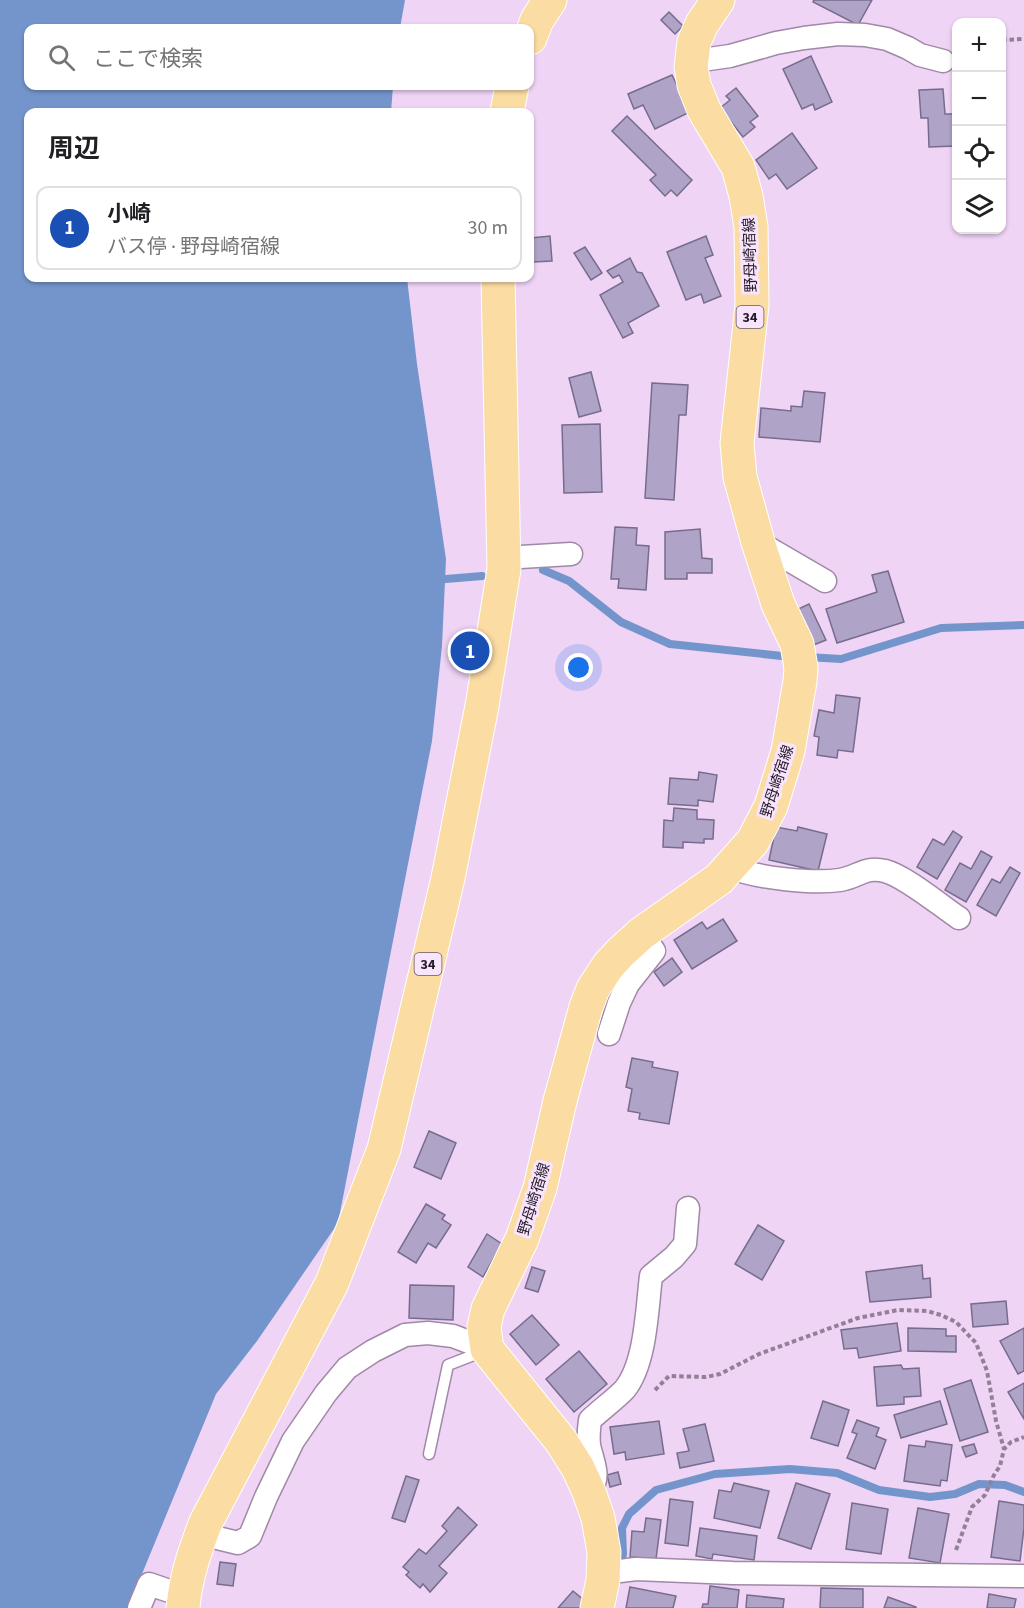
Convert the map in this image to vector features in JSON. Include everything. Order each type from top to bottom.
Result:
[{"type":"main road","points":[[534,28],[550,0]]},
{"type":"main road","name":"野母崎宿線","points":[[487,1349],[484,1327],[488,1309],[522,1239],[540,1188],[560,1101],[593,989],[621,951],[642,933],[719,879],[753,841],[771,806],[788,751],[800,681],[799,656],[778,604],[740,477],[737,443],[752,305],[751,227],[738,167],[704,110],[694,86],[691,67],[694,42],[702,24],[718,0]]},
{"type":"main road","points":[[508,108],[511,90]]},
{"type":"main road","name":"34","points":[[184,1602],[193,1557],[210,1513],[332,1282],[384,1149],[448,878],[482,706],[504,569],[498,282]]},
{"type":"main road","points":[[487,1349],[561,1441],[578,1468],[589,1492],[600,1527],[604,1552],[604,1573],[597,1608]]},
{"type":"street","points":[[691,55],[719,57],[776,43],[838,34],[866,35],[887,39],[921,55],[943,61]]},
{"type":"street","points":[[758,542],[825,581]]},
{"type":"street","points":[[504,558],[570,554]]},
{"type":"street","points":[[730,867],[776,878],[819,882],[843,879],[872,869],[888,872],[902,878],[959,918]]},
{"type":"street","points":[[609,1034],[628,984],[654,951],[642,933]]},
{"type":"street","points":[[589,1492],[597,1472],[589,1443],[590,1420],[625,1389],[638,1366],[651,1276],[674,1257],[685,1244],[688,1208]]},
{"type":"street","points":[[201,1534],[238,1543],[250,1536],[293,1441],[326,1393],[347,1368],[373,1351],[405,1335],[428,1333],[453,1336],[487,1349]]},
{"type":"street","points":[[604,1573],[636,1569],[733,1573],[1024,1576]]},
{"type":"street","points":[[139,1608],[149,1584],[184,1602]]},
{"type":"lane","points":[[429,1454],[448,1365],[487,1349]]},
{"type":"path","points":[[1006,40],[1024,39]]},
{"type":"path","points":[[619,1394],[649,1397],[669,1376],[706,1377],[720,1374],[759,1354],[858,1318],[898,1310],[927,1311],[956,1322],[976,1342],[987,1371],[996,1421],[1004,1449],[1000,1466],[985,1495],[972,1507],[947,1575]]},
{"type":"path","points":[[1004,1449],[1011,1442],[1024,1437]]},
{"type":"water","points":[[0,0],[405,0],[401,24],[24,24],[24,90],[393,90],[391,108],[24,108],[24,282],[407,282],[417,364],[446,559],[442,646],[432,741],[338,1223],[257,1341],[216,1394],[128,1608],[0,1608]]},
{"type":"building","points":[[814,0],[872,0],[858,25],[813,2]]},
{"type":"building","points":[[669,12],[683,26],[675,34],[661,20]]},
{"type":"building","points":[[811,56],[832,102],[815,110],[813,104],[802,109],[783,69]]},
{"type":"building","points":[[672,75],[690,112],[655,129],[643,105],[634,109],[628,94]]},
{"type":"building","points":[[736,88],[758,116],[750,122],[755,127],[743,137],[720,108],[730,100],[726,96]]},
{"type":"building","points":[[943,89],[945,114],[952,114],[952,146],[929,147],[928,118],[921,118],[919,90]]},
{"type":"building","points":[[627,116],[692,180],[677,196],[671,190],[665,196],[650,180],[656,175],[612,131]]},
{"type":"building","points":[[792,133],[817,168],[787,189],[776,174],[769,179],[756,160]]},
{"type":"building","points":[[550,236],[552,261],[534,262],[534,238]]},
{"type":"building","points":[[706,236],[713,255],[705,258],[721,296],[704,303],[701,294],[686,300],[667,252]]},
{"type":"building","points":[[585,247],[602,273],[591,280],[574,253]]},
{"type":"building","points":[[630,258],[637,272],[642,273],[659,306],[628,323],[633,333],[623,338],[600,295],[623,282],[619,275],[613,278],[607,271]]},
{"type":"building","points":[[591,372],[601,411],[579,417],[569,378]]},
{"type":"building","points":[[652,383],[688,385],[686,415],[679,415],[674,500],[645,498]]},
{"type":"building","points":[[804,391],[825,393],[820,442],[759,437],[761,408],[791,411],[791,406],[802,407]]},
{"type":"building","points":[[600,424],[602,492],[564,493],[562,425]]},
{"type":"building","points":[[615,527],[637,528],[636,545],[649,546],[646,590],[618,588],[619,579],[611,579]]},
{"type":"building","points":[[700,529],[702,558],[712,559],[712,573],[687,573],[687,579],[665,579],[665,532]]},
{"type":"building","points":[[888,571],[904,622],[837,643],[826,609],[877,592],[872,575]]},
{"type":"building","points":[[809,604],[826,640],[811,646],[794,611]]},
{"type":"building","points":[[836,695],[860,698],[853,752],[838,750],[837,758],[817,755],[819,737],[814,736],[819,710],[834,713]]},
{"type":"building","points":[[699,772],[717,775],[713,802],[698,800],[698,806],[668,804],[670,778],[698,780]]},
{"type":"building","points":[[674,808],[697,810],[697,819],[714,820],[713,839],[704,839],[704,843],[683,842],[683,848],[663,847],[664,820],[673,821]]},
{"type":"building","points":[[776,827],[797,831],[798,827],[827,834],[818,871],[769,860]]},
{"type":"building","points":[[953,831],[962,837],[937,879],[917,867],[933,839],[944,845]]},
{"type":"building","points":[[981,851],[992,857],[966,902],[945,890],[960,863],[971,869]]},
{"type":"building","points":[[1010,867],[1020,873],[996,916],[977,905],[992,879],[1000,883]]},
{"type":"building","points":[[723,919],[737,941],[692,969],[674,940],[702,922],[707,929]]},
{"type":"building","points":[[672,958],[682,972],[664,986],[654,972]]},
{"type":"building","points":[[632,1058],[653,1062],[652,1067],[678,1072],[669,1124],[639,1119],[640,1113],[628,1111],[632,1089],[626,1087]]},
{"type":"building","points":[[429,1131],[456,1143],[441,1179],[414,1167]]},
{"type":"building","points":[[426,1204],[445,1215],[442,1219],[451,1225],[436,1248],[428,1243],[416,1263],[398,1252]]},
{"type":"building","points":[[758,1225],[784,1241],[762,1280],[735,1264]]},
{"type":"building","points":[[487,1234],[502,1244],[483,1277],[468,1267]]},
{"type":"building","points":[[922,1265],[923,1279],[930,1278],[931,1297],[870,1302],[866,1272]]},
{"type":"building","points":[[532,1267],[545,1271],[538,1292],[525,1288]]},
{"type":"building","points":[[410,1285],[454,1286],[453,1320],[409,1318]]},
{"type":"building","points":[[1006,1301],[1008,1324],[973,1327],[971,1304]]},
{"type":"building","points":[[532,1315],[559,1345],[536,1365],[510,1334]]},
{"type":"building","points":[[897,1323],[901,1351],[859,1358],[857,1348],[844,1349],[841,1330]]},
{"type":"building","points":[[908,1328],[946,1329],[946,1336],[956,1336],[956,1352],[908,1351]]},
{"type":"building","points":[[1024,1328],[1024,1371],[1018,1374],[1000,1341]]},
{"type":"building","points":[[579,1351],[607,1384],[574,1412],[546,1379]]},
{"type":"building","points":[[901,1365],[903,1369],[919,1368],[921,1396],[904,1397],[904,1404],[877,1406],[874,1367]]},
{"type":"building","points":[[971,1380],[988,1432],[960,1441],[944,1389]]},
{"type":"building","points":[[1024,1383],[1024,1419],[1008,1392]]},
{"type":"building","points":[[823,1401],[849,1410],[838,1446],[811,1438]]},
{"type":"building","points":[[940,1401],[947,1424],[901,1438],[894,1415]]},
{"type":"building","points":[[857,1420],[879,1428],[876,1436],[886,1440],[875,1469],[847,1458],[857,1434],[852,1432]]},
{"type":"building","points":[[659,1421],[664,1454],[626,1460],[625,1452],[614,1454],[610,1427]]},
{"type":"building","points":[[705,1424],[714,1461],[680,1468],[677,1453],[689,1451],[683,1429]]},
{"type":"building","points":[[926,1441],[952,1445],[947,1481],[941,1480],[940,1486],[904,1481],[909,1445],[925,1447]]},
{"type":"building","points":[[974,1444],[977,1453],[966,1457],[962,1447]]},
{"type":"building","points":[[618,1472],[621,1484],[610,1487],[607,1475]]},
{"type":"building","points":[[406,1476],[419,1480],[405,1522],[392,1518]]},
{"type":"building","points":[[734,1483],[769,1491],[760,1528],[714,1518],[719,1490],[731,1492]]},
{"type":"building","points":[[796,1483],[830,1494],[811,1549],[778,1538]]},
{"type":"building","points":[[670,1499],[693,1502],[688,1546],[665,1543]]},
{"type":"building","points":[[999,1501],[1024,1505],[1020,1561],[991,1557]]},
{"type":"building","points":[[852,1503],[888,1509],[881,1554],[846,1549]]},
{"type":"building","points":[[458,1507],[477,1525],[439,1566],[447,1573],[430,1592],[423,1584],[420,1588],[406,1575],[409,1572],[403,1567],[419,1549],[426,1554],[447,1531],[442,1526]]},
{"type":"building","points":[[918,1508],[949,1514],[940,1563],[909,1558]]},
{"type":"building","points":[[646,1518],[661,1520],[656,1559],[630,1557],[632,1531],[644,1532]]},
{"type":"building","points":[[700,1528],[757,1536],[754,1560],[713,1554],[712,1559],[696,1556]]},
{"type":"building","points":[[220,1562],[236,1564],[233,1586],[217,1584]]},
{"type":"building","points":[[710,1586],[739,1590],[737,1608],[702,1608],[703,1604],[708,1604]]},
{"type":"building","points":[[630,1587],[676,1596],[673,1608],[626,1608]]},
{"type":"building","points":[[821,1588],[863,1589],[863,1608],[820,1608]]},
{"type":"building","points":[[573,1591],[585,1601],[580,1608],[558,1608]]},
{"type":"building","points":[[989,1594],[1016,1599],[1014,1608],[987,1608]]},
{"type":"building","points":[[747,1595],[784,1599],[783,1608],[746,1608]]},
{"type":"building","points":[[888,1597],[916,1607],[916,1608],[884,1608]]},
{"type":"waterway","points":[[543,570],[569,581],[621,622],[670,644],[791,657]]},
{"type":"waterway","points":[[434,580],[482,576]]},
{"type":"waterway","points":[[807,657],[841,659],[941,628],[1024,625]]},
{"type":"waterway","points":[[620,1569],[623,1554],[622,1528],[629,1514],[656,1490],[715,1474],[790,1469],[837,1473],[879,1490],[930,1497],[955,1494],[979,1484],[1005,1485],[1024,1492]]},
{"type":"place","name":"小崎","points":[[470,651]]}]
